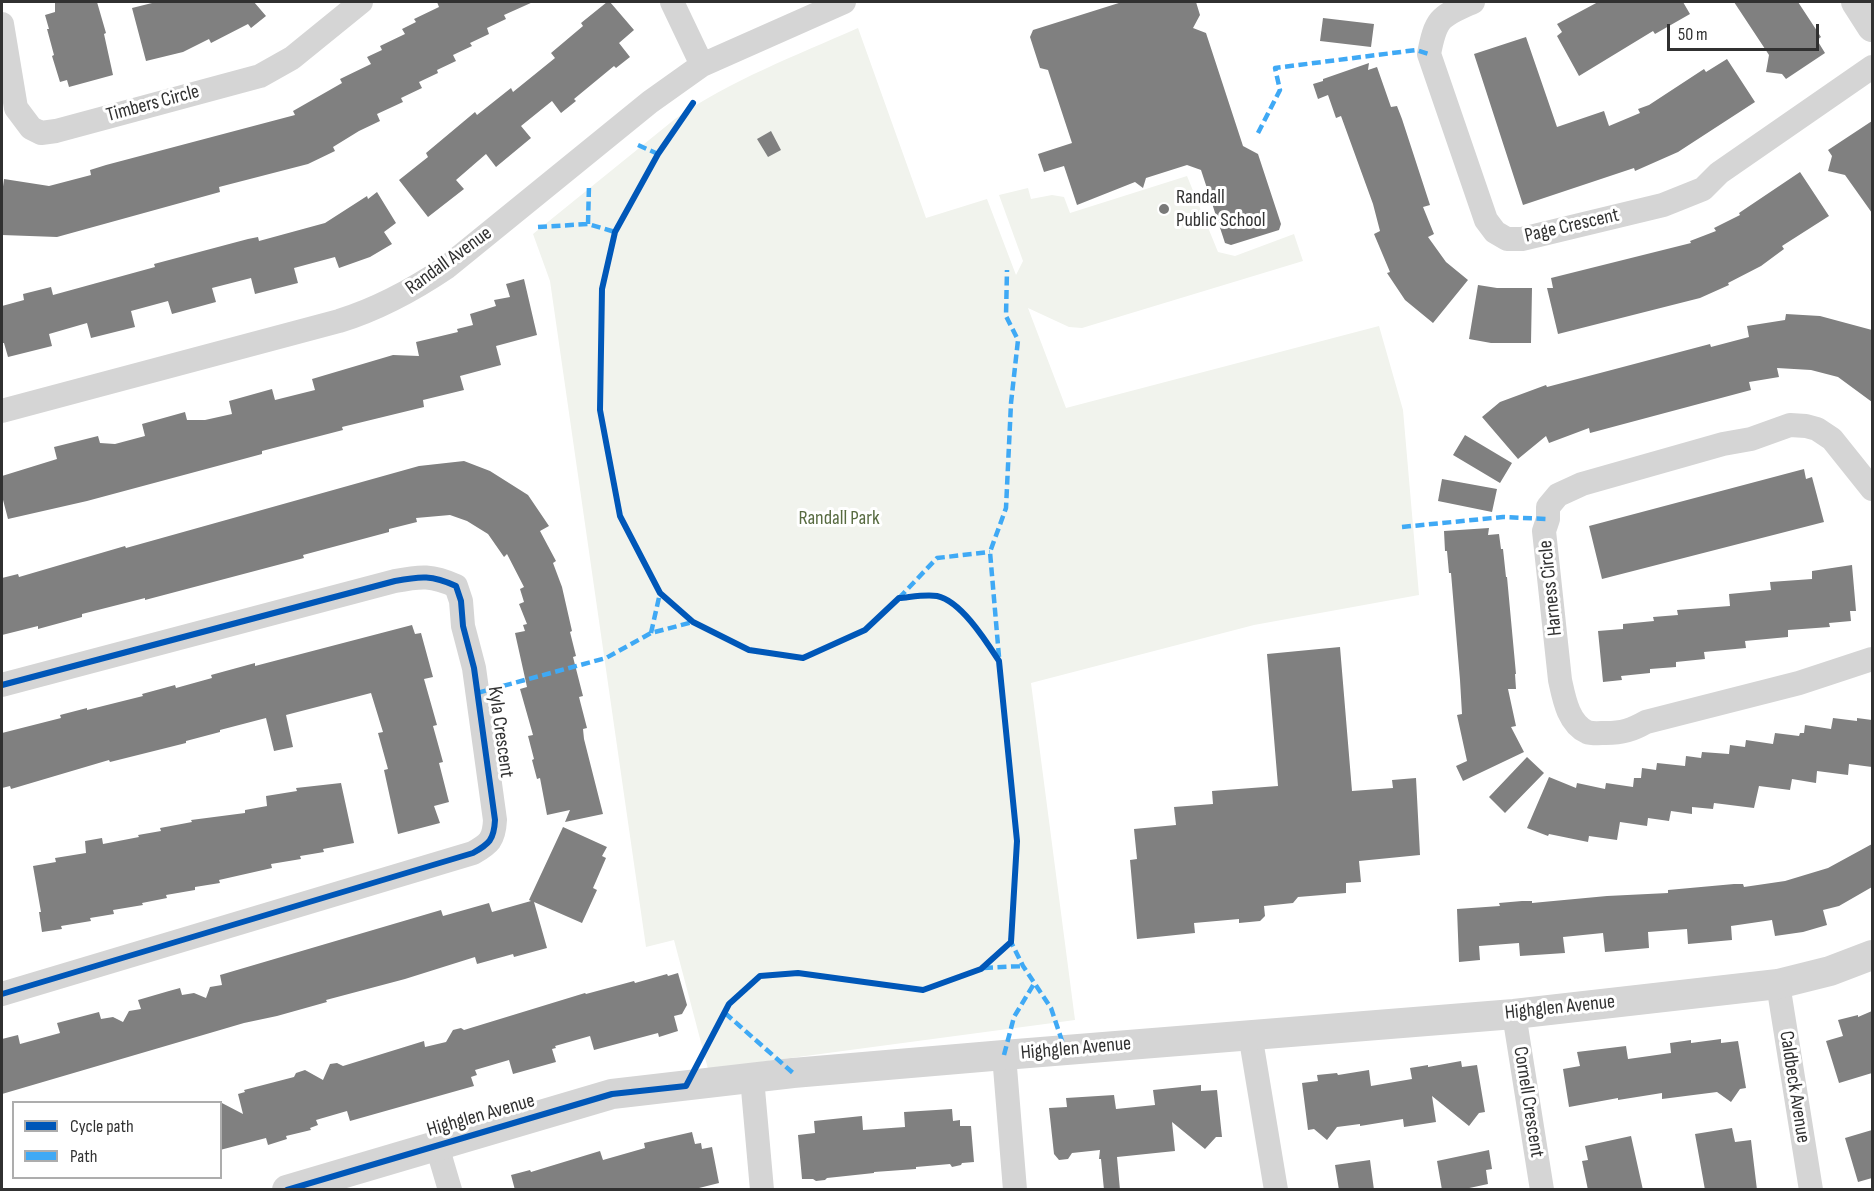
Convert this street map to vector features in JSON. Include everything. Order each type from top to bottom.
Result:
[{"type":"street","name":"Timbers Circle","points":[[2,24],[16,108],[31,128],[41,133],[260,76],[292,58],[361,2]]},
{"type":"street","points":[[672,2],[702,65]]},
{"type":"street","name":"Randall Avenue","points":[[2,411],[339,321],[395,299],[447,267],[650,102],[702,65],[844,2]]},
{"type":"street","name":"Page Crescent","points":[[1473,2],[1440,18],[1433,33],[1429,54],[1484,214],[1495,232],[1507,239],[1522,239],[1662,205],[1703,189],[1719,173],[1872,67]]},
{"type":"street","points":[[1856,2],[1872,27]]},
{"type":"street","name":"Harness Circle","points":[[1872,489],[1832,439],[1817,429],[1791,425],[1751,439],[1723,444],[1582,484],[1558,495],[1548,507],[1548,519],[1544,531],[1560,680],[1565,704],[1576,723],[1588,732],[1630,731],[1646,722],[1799,683],[1872,659]]},
{"type":"street","name":"Kyla Crescent","points":[[2,685],[395,581],[423,576],[441,579],[456,586],[461,601],[463,626],[474,668],[495,820],[495,832],[488,844],[473,853],[2,994]]},
{"type":"street","name":"Highglen Avenue","points":[[287,1190],[612,1094],[752,1078],[1004,1055],[1514,1014],[1778,984],[1830,971],[1872,955]]},
{"type":"street","name":"Caldbeck Avenue","points":[[1778,984],[1811,1190]]},
{"type":"street","name":"Cornell Crescent","points":[[1514,1014],[1542,1190]]},
{"type":"street","points":[[1250,1034],[1276,1190]]},
{"type":"street","points":[[1004,1055],[1015,1190]]},
{"type":"street","points":[[752,1078],[762,1190]]},
{"type":"street","points":[[437,1146],[450,1190]]},
{"type":"green space","name":"Randall Park","points":[[858,28],[926,218],[987,199],[1016,275],[1023,261],[999,195],[1028,188],[1031,199],[1052,195],[1064,197],[1070,213],[1187,176],[1218,252],[1235,256],[1294,234],[1303,261],[1082,328],[1069,327],[1028,308],[1066,408],[1379,326],[1403,410],[1419,595],[1254,625],[1031,683],[1075,1020],[708,1069],[674,940],[646,947],[550,281],[533,234],[675,119],[696,105],[764,69]]},
{"type":"building","points":[[55,2],[97,2],[106,33],[104,34],[113,75],[69,87],[67,80],[60,82],[52,56],[54,55],[45,15],[55,12]]},
{"type":"building","points":[[156,2],[254,2],[266,16],[251,28],[248,24],[211,43],[209,39],[183,52],[146,61],[132,8]]},
{"type":"building","points":[[437,2],[533,2],[504,15],[506,19],[487,28],[489,34],[453,55],[456,61],[419,82],[422,88],[401,98],[403,102],[377,114],[380,121],[333,147],[335,151],[308,164],[219,187],[220,192],[57,237],[2,235],[4,179],[49,186],[91,175],[90,170],[106,165],[295,115],[293,111],[342,83],[340,79],[371,64],[367,57],[382,50],[380,46],[405,34],[402,29],[416,22],[414,19],[439,7]]},
{"type":"building","points":[[610,2],[634,30],[619,43],[630,57],[616,68],[614,66],[574,99],[576,101],[561,113],[552,101],[521,126],[531,138],[496,167],[486,154],[456,180],[464,189],[428,217],[399,180],[428,157],[426,153],[475,112],[477,115],[511,88],[513,92],[555,58],[551,53],[583,26],[581,23]]},
{"type":"building","points":[[1122,2],[1196,2],[1200,15],[1193,28],[1206,33],[1243,146],[1258,154],[1281,224],[1279,230],[1231,245],[1225,243],[1201,170],[1187,165],[1146,178],[1143,188],[1135,182],[1077,205],[1064,166],[1044,172],[1038,154],[1072,143],[1048,70],[1040,68],[1030,37],[1033,30]]},
{"type":"building","points":[[1598,2],[1683,2],[1690,14],[1655,34],[1653,31],[1579,76],[1557,36],[1562,32],[1557,24]]},
{"type":"building","points":[[1734,2],[1798,2],[1821,37],[1817,40],[1825,53],[1786,79],[1782,74],[1766,72],[1769,55]]},
{"type":"building","points":[[1323,18],[1374,24],[1371,47],[1320,41]]},
{"type":"building","points":[[1526,37],[1557,127],[1604,111],[1609,126],[1640,113],[1638,109],[1649,105],[1704,69],[1706,72],[1727,59],[1755,102],[1678,152],[1635,171],[1634,168],[1523,205],[1474,54]]},
{"type":"building","points":[[1369,63],[1368,70],[1377,67],[1391,107],[1397,106],[1402,119],[1430,205],[1423,207],[1434,234],[1428,237],[1446,262],[1468,280],[1433,323],[1405,300],[1387,273],[1390,272],[1374,234],[1380,231],[1373,204],[1341,116],[1336,118],[1328,95],[1318,99],[1313,84]]},
{"type":"building","points":[[1872,121],[1872,213],[1845,175],[1828,171],[1832,156],[1828,150]]},
{"type":"building","points":[[771,131],[781,150],[768,157],[757,139]]},
{"type":"building","points":[[1800,172],[1829,216],[1782,246],[1784,249],[1761,266],[1728,283],[1729,285],[1700,298],[1558,334],[1547,288],[1553,288],[1551,278],[1691,243],[1690,241],[1716,231],[1714,228],[1740,215],[1739,213]]},
{"type":"building","points":[[377,192],[396,223],[384,232],[392,244],[370,257],[339,268],[335,257],[294,268],[298,283],[255,294],[251,278],[212,288],[216,302],[172,314],[168,301],[131,311],[135,327],[91,338],[87,323],[49,334],[52,346],[8,357],[4,343],[2,343],[2,306],[24,300],[23,294],[51,287],[53,295],[155,267],[154,264],[248,239],[258,237],[259,241],[325,223]]},
{"type":"building","points":[[524,279],[537,335],[496,346],[501,365],[460,376],[464,390],[423,400],[424,407],[342,427],[343,430],[262,451],[262,454],[87,501],[8,519],[2,496],[2,476],[57,459],[54,447],[98,436],[100,443],[115,444],[145,436],[142,424],[185,412],[187,420],[205,420],[232,414],[229,401],[272,389],[275,400],[315,390],[312,379],[393,355],[419,356],[416,342],[458,332],[457,329],[473,325],[470,314],[496,306],[494,300],[510,297],[506,284]]},
{"type":"building","points":[[1478,285],[1497,288],[1532,288],[1531,343],[1491,343],[1469,339]]},
{"type":"building","points":[[1786,314],[1820,316],[1872,330],[1872,402],[1838,377],[1811,370],[1777,368],[1779,377],[1749,382],[1751,390],[1590,433],[1589,428],[1549,443],[1546,436],[1518,459],[1482,417],[1500,402],[1546,385],[1547,387],[1710,344],[1711,347],[1749,337],[1747,326],[1785,320]]},
{"type":"building","points":[[1465,435],[1512,463],[1500,483],[1453,455]]},
{"type":"building","points":[[464,461],[490,471],[528,495],[549,526],[540,531],[556,561],[553,563],[562,587],[572,631],[570,632],[576,656],[573,657],[583,696],[579,697],[587,728],[583,729],[584,739],[603,814],[565,822],[570,810],[547,815],[540,778],[537,779],[532,760],[534,759],[528,736],[533,735],[520,689],[527,687],[515,633],[525,631],[523,625],[527,624],[519,604],[524,602],[520,589],[524,587],[507,554],[504,557],[488,534],[467,521],[450,515],[416,518],[417,522],[389,529],[389,532],[303,555],[304,558],[145,600],[145,598],[82,614],[82,617],[38,629],[38,626],[2,635],[2,578],[18,574],[19,577],[419,466]]},
{"type":"building","points":[[1804,469],[1806,479],[1812,477],[1824,522],[1602,579],[1589,526]]},
{"type":"building","points":[[1442,479],[1497,489],[1492,512],[1438,501]]},
{"type":"building","points":[[1489,528],[1488,535],[1499,534],[1501,549],[1503,549],[1516,674],[1516,689],[1508,689],[1516,726],[1511,727],[1524,752],[1463,781],[1456,766],[1467,761],[1457,715],[1462,714],[1460,680],[1451,573],[1449,573],[1447,551],[1445,551],[1444,531]]},
{"type":"building","points":[[1852,565],[1856,611],[1850,611],[1851,621],[1829,623],[1830,627],[1788,630],[1788,637],[1745,641],[1746,648],[1704,652],[1705,659],[1676,662],[1676,667],[1650,669],[1650,673],[1621,676],[1622,680],[1603,682],[1598,631],[1623,629],[1623,624],[1654,621],[1653,617],[1678,615],[1677,610],[1730,606],[1729,594],[1771,590],[1770,582],[1812,579],[1812,571]]},
{"type":"building","points":[[412,625],[415,634],[421,633],[433,677],[424,679],[437,725],[433,726],[443,762],[439,763],[449,802],[434,806],[440,823],[398,834],[384,770],[388,769],[378,733],[383,732],[371,693],[286,715],[293,747],[274,751],[266,718],[220,730],[220,732],[186,741],[186,743],[110,762],[109,760],[11,789],[10,786],[2,788],[2,733],[61,718],[60,715],[143,696],[142,694],[175,685],[176,688],[212,678],[211,675],[255,663],[255,666]]},
{"type":"building","points":[[1340,647],[1352,791],[1393,788],[1392,780],[1416,778],[1420,855],[1359,861],[1361,882],[1346,883],[1346,893],[1298,897],[1293,903],[1264,906],[1265,916],[1260,921],[1239,923],[1239,919],[1194,923],[1195,933],[1137,939],[1130,860],[1137,859],[1134,829],[1176,825],[1174,807],[1213,804],[1212,791],[1278,786],[1267,654]]},
{"type":"building","points":[[1833,718],[1872,720],[1872,767],[1849,764],[1848,775],[1817,771],[1816,783],[1792,779],[1790,790],[1759,786],[1754,808],[1714,803],[1713,809],[1692,807],[1692,814],[1671,811],[1669,821],[1648,818],[1647,826],[1620,822],[1617,840],[1589,836],[1588,842],[1549,834],[1548,836],[1527,828],[1549,777],[1576,788],[1577,783],[1605,789],[1606,783],[1633,787],[1634,778],[1641,778],[1642,768],[1656,770],[1657,763],[1685,766],[1686,756],[1701,758],[1702,752],[1729,754],[1730,745],[1745,747],[1746,740],[1773,744],[1775,733],[1799,736],[1800,733],[1804,733],[1805,725],[1831,729]]},
{"type":"building","points":[[1527,757],[1544,773],[1505,813],[1489,797]]},
{"type":"building","points":[[341,783],[354,843],[323,849],[324,852],[300,856],[301,859],[271,864],[272,868],[219,880],[220,883],[195,887],[195,890],[166,895],[167,898],[142,903],[143,905],[113,910],[114,914],[90,918],[91,921],[42,932],[33,866],[56,862],[55,858],[86,853],[85,841],[102,838],[103,844],[161,831],[160,828],[192,822],[191,820],[245,813],[245,810],[267,806],[266,796],[297,791],[296,788]]},
{"type":"building","points":[[563,827],[607,847],[602,856],[606,858],[593,888],[597,890],[582,923],[534,902],[547,948],[477,964],[475,957],[326,1000],[327,1002],[244,1023],[2,1094],[2,1039],[18,1035],[20,1044],[60,1033],[57,1023],[99,1012],[101,1019],[113,1017],[123,1022],[129,1011],[141,1009],[138,1000],[169,991],[180,988],[182,995],[194,993],[206,998],[210,987],[222,985],[220,975],[441,910],[443,916],[489,903],[492,912],[531,901],[529,900]]},
{"type":"building","points":[[1872,844],[1872,887],[1839,906],[1823,910],[1827,925],[1803,932],[1775,936],[1772,920],[1731,926],[1732,940],[1688,944],[1687,929],[1648,932],[1649,948],[1605,952],[1603,933],[1563,937],[1565,953],[1520,956],[1519,943],[1479,946],[1480,960],[1459,962],[1457,909],[1500,906],[1499,903],[1522,901],[1532,901],[1532,903],[1668,893],[1668,890],[1734,884],[1743,884],[1744,887],[1785,881],[1828,868]]},
{"type":"building","points":[[678,973],[687,1005],[682,1014],[674,1016],[678,1031],[659,1037],[658,1033],[594,1050],[590,1036],[555,1046],[556,1048],[552,1049],[556,1062],[513,1074],[509,1060],[475,1070],[477,1075],[471,1077],[474,1086],[350,1121],[347,1111],[316,1120],[318,1125],[310,1128],[311,1130],[286,1136],[287,1139],[268,1145],[266,1138],[222,1149],[222,1103],[243,1114],[238,1094],[245,1092],[244,1090],[294,1077],[296,1073],[305,1070],[323,1080],[330,1064],[337,1063],[343,1066],[424,1041],[425,1047],[446,1042],[453,1030],[461,1028],[464,1030],[585,993],[667,974],[668,976]]},
{"type":"building","points":[[1872,1011],[1872,1073],[1839,1083],[1826,1041],[1843,1036],[1838,1020],[1858,1015],[1858,1017]]},
{"type":"building","points":[[1721,1039],[1721,1043],[1738,1041],[1746,1088],[1740,1089],[1731,1102],[1717,1092],[1662,1099],[1662,1093],[1569,1107],[1563,1069],[1580,1066],[1577,1052],[1626,1046],[1628,1059],[1671,1053],[1670,1043]]},
{"type":"building","points":[[1461,1061],[1462,1067],[1477,1065],[1485,1112],[1479,1113],[1469,1126],[1432,1096],[1436,1122],[1404,1127],[1403,1119],[1337,1127],[1327,1140],[1314,1129],[1308,1130],[1302,1083],[1318,1081],[1317,1075],[1337,1073],[1338,1075],[1369,1070],[1371,1086],[1412,1079],[1410,1068]]},
{"type":"building","points":[[1201,1085],[1201,1091],[1217,1090],[1222,1137],[1216,1137],[1205,1149],[1172,1122],[1175,1151],[1117,1157],[1120,1190],[1104,1190],[1101,1159],[1099,1159],[1100,1150],[1072,1153],[1068,1159],[1059,1160],[1054,1154],[1049,1108],[1067,1107],[1066,1098],[1114,1095],[1116,1109],[1155,1105],[1153,1090]]},
{"type":"building","points":[[952,1109],[953,1121],[960,1120],[960,1126],[971,1126],[974,1162],[952,1167],[950,1164],[916,1167],[916,1169],[874,1172],[816,1181],[802,1179],[798,1135],[815,1133],[814,1121],[862,1116],[863,1130],[905,1127],[904,1112]]},
{"type":"building","points":[[1732,1128],[1735,1142],[1751,1140],[1757,1190],[1705,1190],[1695,1134]]},
{"type":"building","points":[[1872,1130],[1872,1178],[1858,1182],[1845,1138]]},
{"type":"building","points":[[692,1132],[695,1144],[701,1143],[702,1149],[712,1147],[719,1183],[691,1190],[515,1190],[511,1175],[530,1170],[531,1172],[600,1151],[603,1160],[645,1148],[644,1143]]},
{"type":"building","points":[[1631,1136],[1643,1190],[1588,1190],[1582,1161],[1588,1160],[1585,1146]]},
{"type":"building","points":[[1489,1150],[1492,1169],[1486,1170],[1488,1184],[1460,1190],[1442,1190],[1437,1161]]},
{"type":"building","points":[[1370,1160],[1374,1190],[1339,1190],[1335,1165]]},
{"type":"marked path","points":[[1258,133],[1280,90],[1275,68],[1416,50],[1429,54]]},
{"type":"marked path","points":[[638,145],[658,154]]},
{"type":"marked path","points":[[588,224],[589,185]]},
{"type":"marked path","points":[[538,227],[588,224],[615,232]]},
{"type":"marked path","points":[[999,657],[990,552],[1006,508],[1011,403],[1018,340],[1006,316],[1007,270]]},
{"type":"marked path","points":[[1402,527],[1503,517],[1548,519]]},
{"type":"marked path","points":[[899,598],[937,558],[990,552]]},
{"type":"marked path","points":[[651,633],[660,593]]},
{"type":"marked path","points":[[477,693],[606,658],[651,633],[693,622]]},
{"type":"marked path","points":[[1011,938],[1023,966],[1051,1008],[1065,1050]]},
{"type":"marked path","points":[[984,968],[1023,966]]},
{"type":"marked path","points":[[1004,1055],[1014,1017],[1035,982]]},
{"type":"marked path","points":[[725,1013],[793,1073]]},
{"type":"cycle path","points":[[287,1190],[612,1094],[686,1086],[729,1004],[760,976],[798,973],[923,990],[981,969],[1011,942],[1017,841],[999,661],[964,613],[946,599],[937,596],[899,598],[865,630],[803,658],[749,650],[693,622],[660,593],[620,516],[600,410],[602,289],[615,232],[658,154],[693,103]]},
{"type":"cycle path","points":[[2,685],[395,581],[419,577],[433,578],[456,586],[461,601],[463,626],[474,668],[495,820],[490,841],[473,853],[2,994]]},
{"type":"place","name":"Randall Public School","points":[[1164,209]]}]
